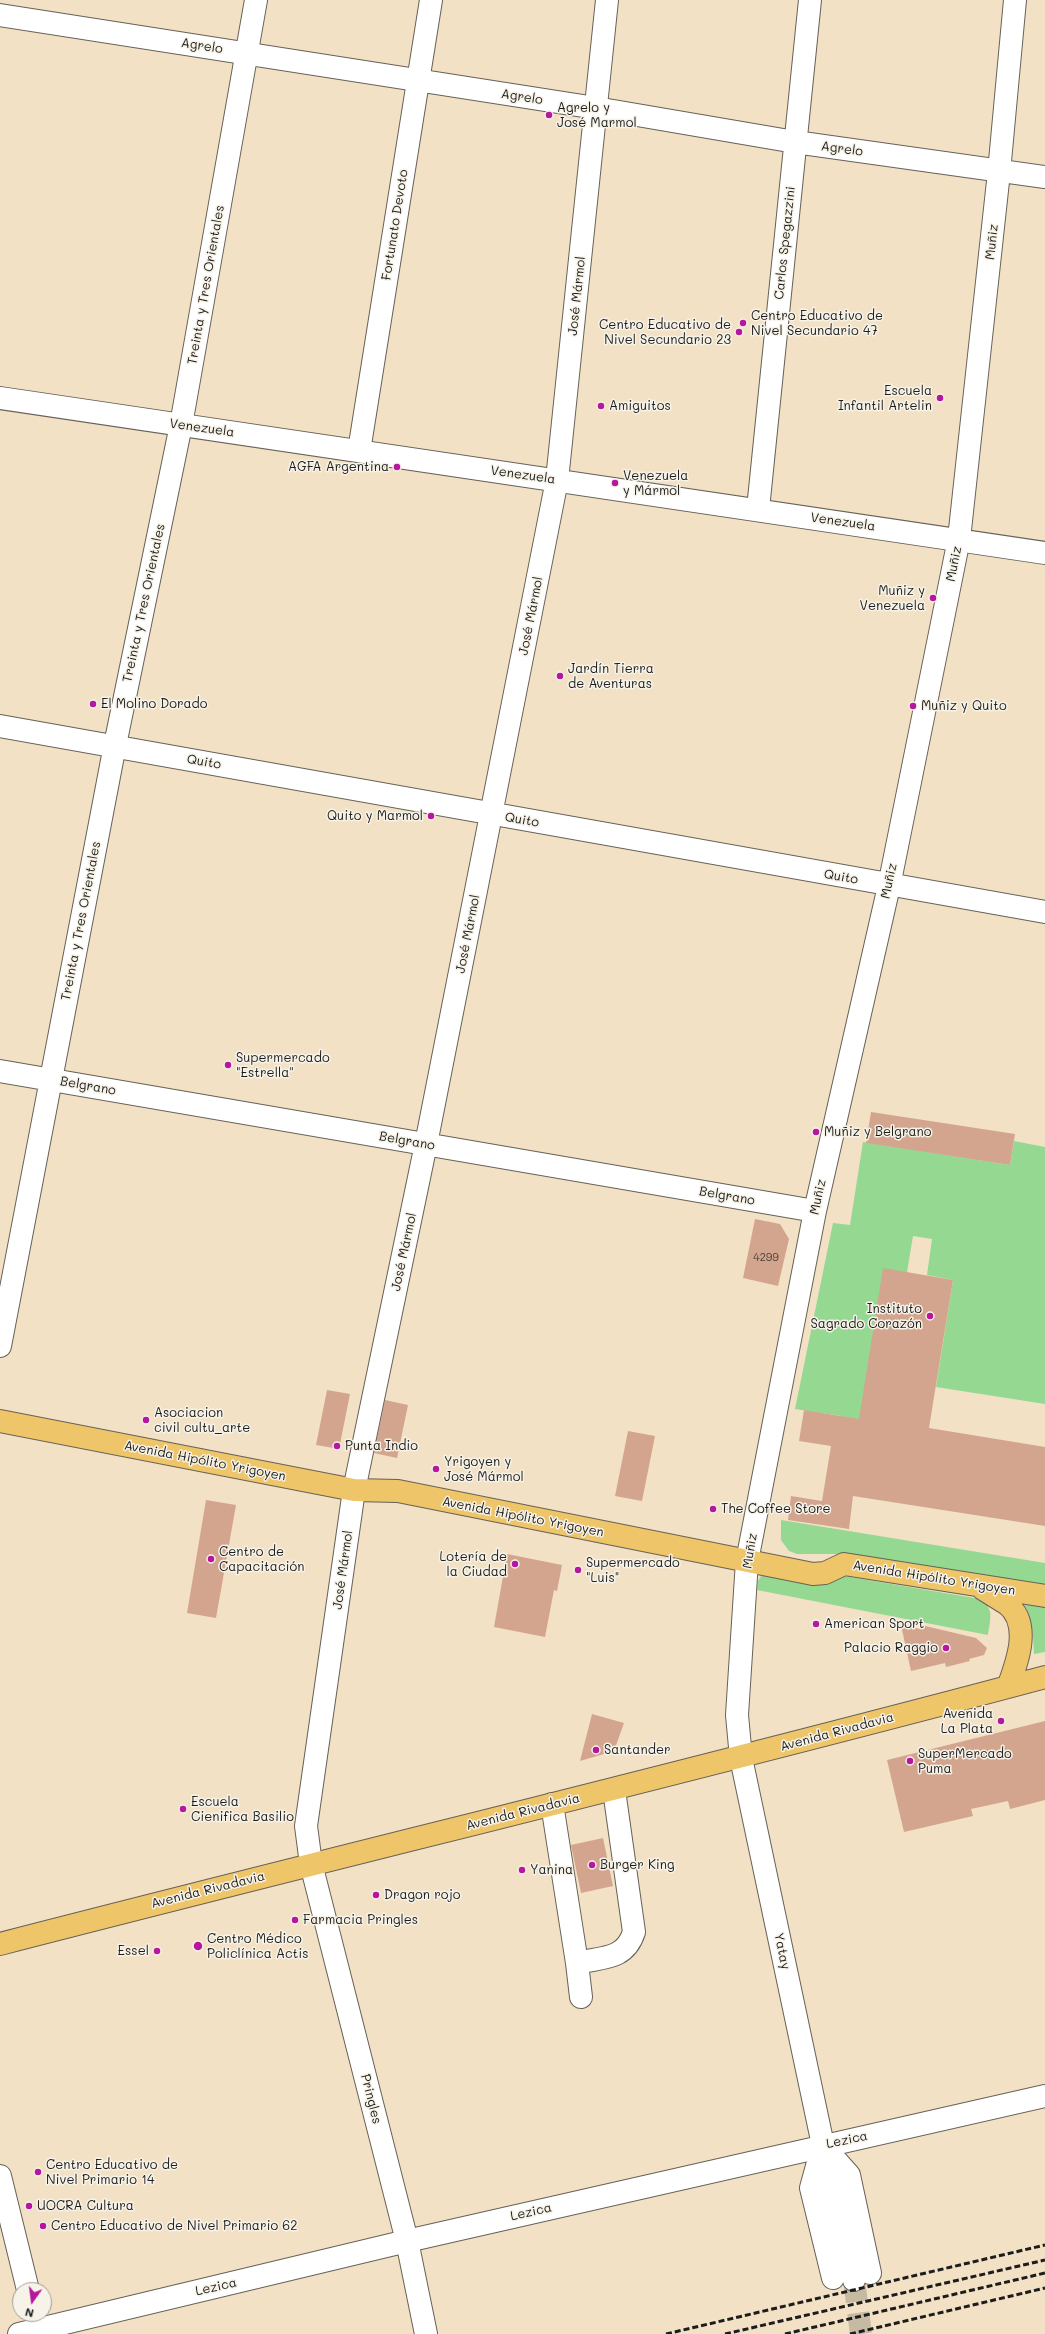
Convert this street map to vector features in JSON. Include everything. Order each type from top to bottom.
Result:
[{"type":"main road","name":"Avenida Hipólito Yrigoyen","points":[[0,1421],[354,1490],[398,1491],[747,1561],[820,1574],[844,1564],[1045,1596]]},
{"type":"main road","points":[[980,1586],[1007,1605],[1015,1615],[1019,1628],[1020,1650],[1008,1687]]},
{"type":"main road","name":"Avenida Rivadavia","points":[[0,1944],[311,1864],[741,1758],[1045,1677]]},
{"type":"street","name":"Treinta y Tres Orientales","points":[[0,1346],[115,745],[181,425],[256,0]]},
{"type":"street","name":"Fortunato Devoto","points":[[359,451],[431,0]]},
{"type":"street","name":"José Mármol","points":[[311,1864],[306,1826],[354,1490],[426,1144],[557,480],[607,0]]},
{"type":"street","name":"Carlos Spegazzini","points":[[758,509],[810,0]]},
{"type":"street","name":"Muñiz","points":[[741,1758],[738,1715],[747,1561],[815,1211],[889,886],[959,539],[999,172],[1015,0]]},
{"type":"street","name":"Agrelo","points":[[0,15],[596,108],[795,142],[999,172],[1045,177]]},
{"type":"street","name":"Venezuela","points":[[0,398],[758,509],[1045,553]]},
{"type":"street","name":"Quito","points":[[0,726],[115,745],[889,886],[1045,912]]},
{"type":"street","name":"Belgrano","points":[[0,1071],[815,1211]]},
{"type":"street","name":"Yatay","points":[[741,1758],[823,2145],[853,2277]]},
{"type":"street","points":[[577,1963],[622,1953],[630,1944],[634,1932],[614,1790]]},
{"type":"street","points":[[552,1804],[581,1997]]},
{"type":"street","name":"Pringles","points":[[311,1864],[407,2241],[426,2334]]},
{"type":"street","name":"Lezica","points":[[33,2328],[823,2145],[1045,2096]]},
{"type":"street","points":[[0,2176],[26,2282]]},
{"type":"green space","points":[[1014,1141],[1045,1147],[1045,1404],[936,1387],[953,1280],[927,1275],[932,1239],[913,1236],[907,1272],[857,1433],[842,1416],[795,1409],[833,1223],[850,1225],[863,1142],[1010,1165]]},
{"type":"green space","points":[[781,1520],[1045,1563],[1045,1586],[842,1554],[797,1554],[789,1551],[781,1540]]},
{"type":"green space","points":[[763,1573],[844,1576],[980,1599],[988,1606],[990,1610],[988,1635],[757,1590],[758,1581]]},
{"type":"green space","points":[[1021,1599],[1045,1603],[1045,1652],[1034,1654],[1033,1633],[1030,1619]]},
{"type":"building","points":[[871,1112],[1015,1134],[1010,1165],[866,1143]]},
{"type":"building","points":[[755,1219],[780,1224],[789,1239],[778,1286],[743,1278]]},
{"type":"building","points":[[883,1268],[953,1280],[929,1428],[1045,1447],[1045,1526],[853,1496],[849,1529],[788,1520],[791,1496],[822,1501],[831,1446],[799,1441],[804,1410],[859,1419]]},
{"type":"building","points":[[327,1390],[350,1394],[339,1449],[316,1445]]},
{"type":"building","points":[[385,1400],[408,1405],[397,1458],[374,1453]]},
{"type":"building","points":[[628,1431],[655,1436],[642,1501],[615,1496]]},
{"type":"building","name":"Centro de Capacitación","points":[[206,1500],[236,1505],[216,1618],[187,1613]]},
{"type":"building","points":[[507,1554],[562,1565],[557,1591],[554,1590],[545,1637],[494,1627]]},
{"type":"building","name":"Palacio Raggio","points":[[901,1625],[920,1629],[921,1625],[976,1638],[987,1648],[984,1655],[969,1659],[970,1661],[946,1667],[945,1663],[911,1671]]},
{"type":"building","points":[[592,1714],[624,1723],[614,1751],[580,1761]]},
{"type":"building","points":[[1045,1721],[1045,1800],[1010,1809],[1008,1801],[971,1809],[973,1816],[904,1832],[887,1760]]},
{"type":"building","name":"Burger King","points":[[603,1838],[613,1886],[581,1893],[571,1845]]},
{"type":"tunnel","points":[[854,2280],[861,2334]]},
{"type":"railway","points":[[666,2334],[1045,2245]]},
{"type":"railway","points":[[725,2334],[1045,2260]]},
{"type":"railway","points":[[785,2334],[1045,2273]]},
{"type":"railway","points":[[850,2334],[1045,2288]]},
{"type":"place","name":"Agrelo y José Marmol","points":[[549,115]]},
{"type":"place","name":"Centro Educativo de Nivel Secundario 47","points":[[743,323]]},
{"type":"place","name":"Centro Educativo de Nivel Secundario 23","points":[[739,332]]},
{"type":"place","name":"Escuela Infantil Artelin","points":[[940,398]]},
{"type":"place","name":"Amiguitos","points":[[601,406]]},
{"type":"place","name":"AGFA Argentina","points":[[397,467]]},
{"type":"place","name":"Venezuela y Mármol","points":[[615,483]]},
{"type":"place","name":"Muñiz y Venezuela","points":[[933,598]]},
{"type":"place","name":"Jardín Tierra de Aventuras","points":[[560,676]]},
{"type":"place","name":"El Molino Dorado","points":[[93,704]]},
{"type":"place","name":"Muñiz y Quito","points":[[913,706]]},
{"type":"place","name":"Quito y Marmol","points":[[431,816]]},
{"type":"place","name":"Supermercado \"Estrella\"","points":[[228,1065]]},
{"type":"place","name":"Muñiz y Belgrano","points":[[816,1132]]},
{"type":"place","name":"Instituto Sagrado Corazón","points":[[930,1316]]},
{"type":"place","name":"Asociacion civil cultu_arte","points":[[146,1420]]},
{"type":"place","name":"Punta Indio","points":[[337,1446]]},
{"type":"place","name":"Yrigoyen y José Mármol","points":[[436,1469]]},
{"type":"place","name":"The Coffee Store","points":[[713,1509]]},
{"type":"place","name":"Centro de Capacitación","points":[[211,1559]]},
{"type":"place","name":"Lotería de la Ciudad","points":[[515,1564]]},
{"type":"place","name":"Supermercado \"Luis\"","points":[[578,1570]]},
{"type":"place","name":"American Sport","points":[[816,1624]]},
{"type":"place","name":"Palacio Raggio","points":[[946,1648]]},
{"type":"place","name":"Avenida La Plata","points":[[1001,1721]]},
{"type":"place","name":"Santander","points":[[596,1750]]},
{"type":"place","name":"SuperMercado Puma","points":[[910,1761]]},
{"type":"place","name":"Escuela Cienifica Basilio","points":[[183,1809]]},
{"type":"place","name":"Burger King","points":[[592,1865]]},
{"type":"place","name":"Yanina","points":[[522,1870]]},
{"type":"place","name":"Dragon rojo","points":[[376,1895]]},
{"type":"place","name":"Farmacia Pringles","points":[[295,1920]]},
{"type":"place","name":"Centro Médico Policlínica Actis","points":[[198,1946]]},
{"type":"place","name":"Essel","points":[[157,1951]]},
{"type":"place","name":"Centro Educativo de Nivel Primario 14","points":[[38,2172]]},
{"type":"place","name":"UOCRA Cultura","points":[[29,2206]]},
{"type":"place","name":"Centro Educativo de Nivel Primario 62","points":[[43,2226]]}]
